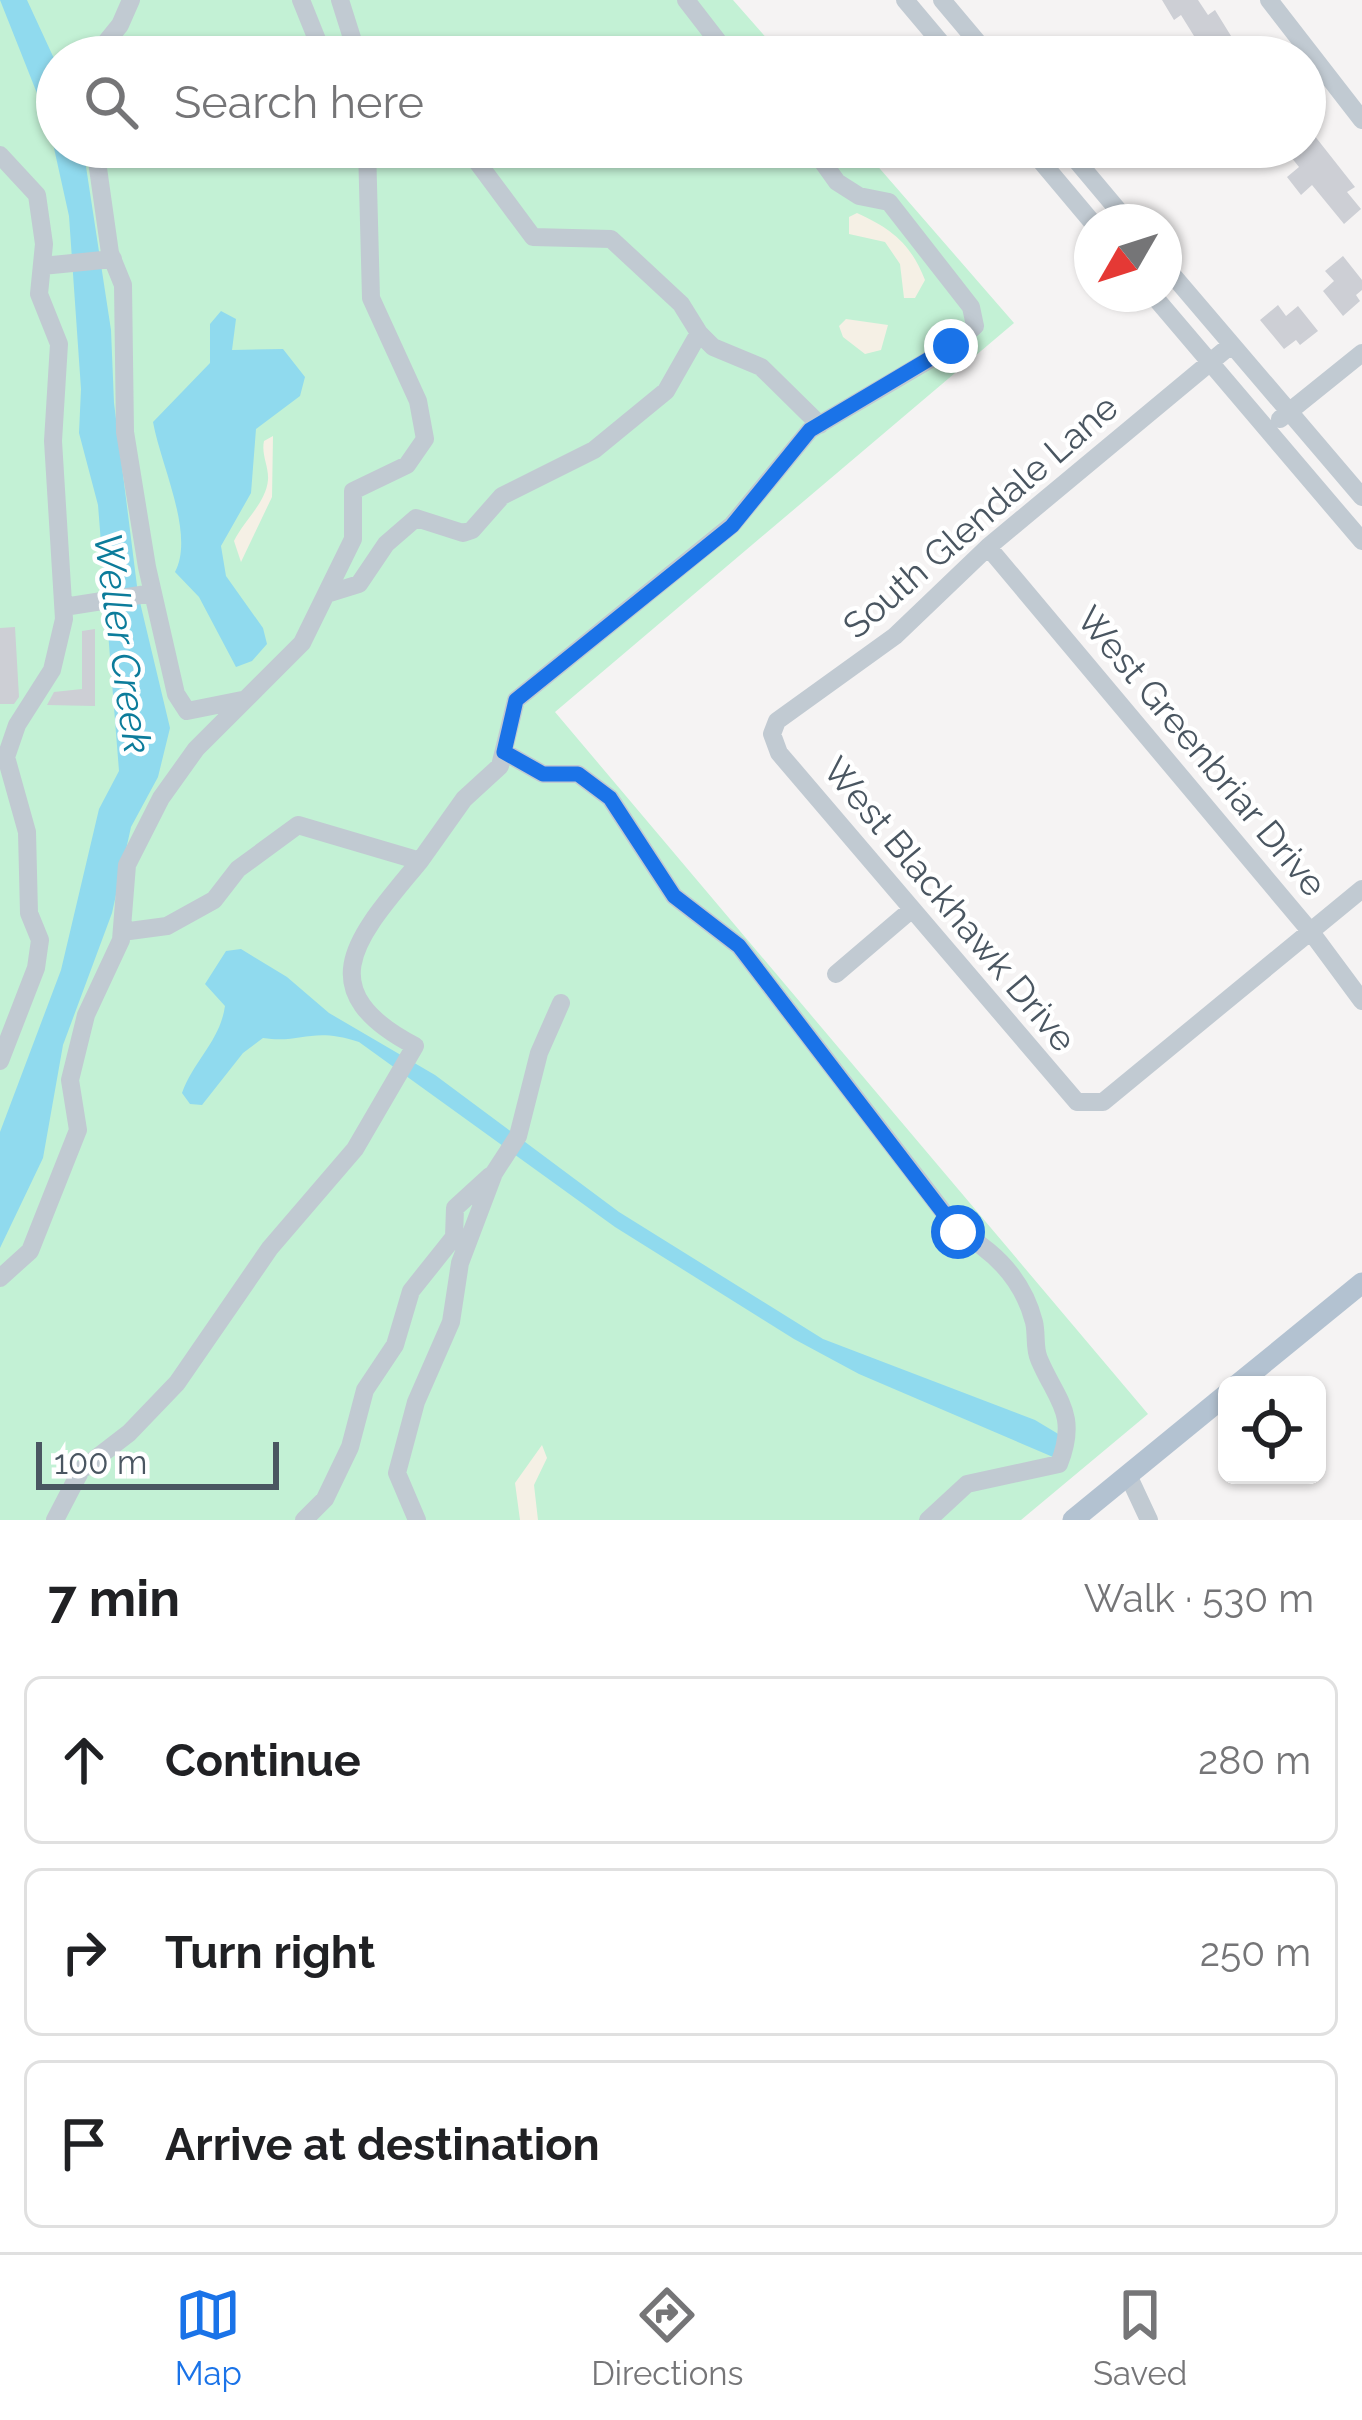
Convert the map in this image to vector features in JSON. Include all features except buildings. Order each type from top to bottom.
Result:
[{"type":"main road","points":[[1249,1376],[1362,1283]]},
{"type":"main road","points":[[1073,1520],[1218,1401]]},
{"type":"street","points":[[111,36],[130,0]]},
{"type":"street","points":[[301,0],[316,36]]},
{"type":"street","points":[[340,0],[351,36]]},
{"type":"street","points":[[686,0],[714,36]]},
{"type":"street","points":[[905,0],[935,36]]},
{"type":"street","points":[[942,0],[972,36]]},
{"type":"street","points":[[1269,0],[1297,36]]},
{"type":"street","points":[[1326,74],[1362,120]]},
{"type":"street","points":[[0,155],[37,195],[48,265],[40,294],[59,344],[53,441],[64,598],[52,670],[17,725],[6,757],[27,832],[28,913],[40,940],[36,968],[0,1061]]},
{"type":"street","points":[[98,168],[109,260],[123,285],[124,432],[146,594],[176,694],[187,711],[247,699]]},
{"type":"street","points":[[0,1278],[30,1251],[78,1130],[70,1080],[86,1015],[122,932],[127,866],[161,798],[196,748],[302,643],[353,539],[353,491],[373,477],[406,465],[425,439],[418,401],[371,298],[368,168]]},
{"type":"street","points":[[481,168],[533,238],[610,239],[681,304],[713,347],[761,367],[820,425]]},
{"type":"street","points":[[55,1520],[82,1470],[129,1433],[177,1383],[270,1248],[355,1149],[415,1046],[374,1025],[357,998],[350,963],[371,920],[464,800],[500,766],[516,700],[732,526],[820,425],[951,346],[974,326],[971,307],[890,202],[860,196],[837,182],[827,168]]},
{"type":"street","points":[[1047,168],[1077,204]]},
{"type":"street","points":[[1083,168],[1113,204]]},
{"type":"street","points":[[48,265],[109,260]]},
{"type":"street","points":[[1182,286],[1362,497]]},
{"type":"street","points":[[1167,312],[1362,541]]},
{"type":"street","points":[[330,593],[359,584],[386,544],[416,518],[463,533],[472,530],[502,496],[594,450],[666,391],[699,333]]},
{"type":"street","name":"South Glendale Lane","points":[[772,734],[777,721],[881,648],[988,547],[1231,345]]},
{"type":"street","points":[[1267,430],[1362,353]]},
{"type":"street","name":"West Greenbriar Drive","points":[[988,547],[1311,932],[1362,1001]]},
{"type":"street","points":[[64,598],[90,602],[146,594]]},
{"type":"street","name":"West Blackhawk Drive","points":[[772,734],[779,753],[1069,1095],[1088,1103],[1103,1102],[1311,932]]},
{"type":"street","points":[[504,752],[543,774],[578,774],[610,798],[674,896],[739,946],[958,1232],[990,1248],[1019,1285],[1034,1322],[1037,1357],[1062,1394],[1067,1443],[1059,1464],[967,1484],[928,1520]]},
{"type":"street","points":[[122,932],[166,926],[214,900],[238,869],[298,825],[420,862]]},
{"type":"street","points":[[1311,932],[1362,889]]},
{"type":"street","points":[[836,974],[911,910]]},
{"type":"street","points":[[417,1520],[398,1473],[416,1402],[451,1322],[460,1263],[494,1173],[513,1142],[539,1053],[561,1003]]},
{"type":"street","points":[[304,1520],[325,1499],[350,1447],[365,1390],[395,1345],[411,1291],[454,1237],[455,1208],[494,1173]]},
{"type":"street","points":[[1128,1475],[1148,1520]]},
{"type":"green space","points":[[0,0],[733,0],[765,36],[36,36],[36,168],[879,168],[1014,323],[555,712],[1148,1414],[1021,1520],[0,1520]]},
{"type":"sand","points":[[857,213],[907,247],[925,280],[915,298],[904,298],[900,264],[885,242],[849,234],[849,217]]},
{"type":"sand","points":[[846,319],[888,325],[881,350],[865,354],[843,337],[839,326]]},
{"type":"sand","points":[[273,436],[272,497],[241,562],[234,541],[266,488],[263,446]]},
{"type":"sand","points":[[542,1445],[547,1458],[534,1485],[538,1520],[520,1520],[515,1483]]},
{"type":"water","points":[[0,0],[27,0],[44,36],[36,36],[36,91]]},
{"type":"water","name":"Weller Creek","points":[[58,168],[86,168],[111,330],[114,403],[138,594],[170,728],[158,777],[131,827],[112,913],[63,1045],[43,1158],[0,1248],[0,1132],[61,970],[99,809],[119,771],[98,505],[79,433],[81,389],[69,216]]},
{"type":"water","points":[[221,311],[236,319],[232,350],[283,349],[305,377],[300,396],[256,429],[251,493],[221,546],[226,576],[263,628],[267,644],[252,661],[236,667],[199,597],[175,572],[180,556],[179,519],[153,422],[210,363],[210,324]]},
{"type":"water","points":[[241,949],[287,977],[329,1013],[435,1075],[619,1212],[823,1339],[1035,1420],[1060,1435],[1053,1457],[859,1374],[794,1339],[615,1227],[359,1042],[329,1035],[263,1038],[243,1053],[202,1105],[190,1104],[182,1093],[218,1030],[225,1006],[205,984],[226,951]]},
{"type":"route","points":[[951,346],[810,430],[732,526],[516,700],[504,752],[543,774],[578,774],[610,798],[674,896],[739,946],[958,1232]]}]
